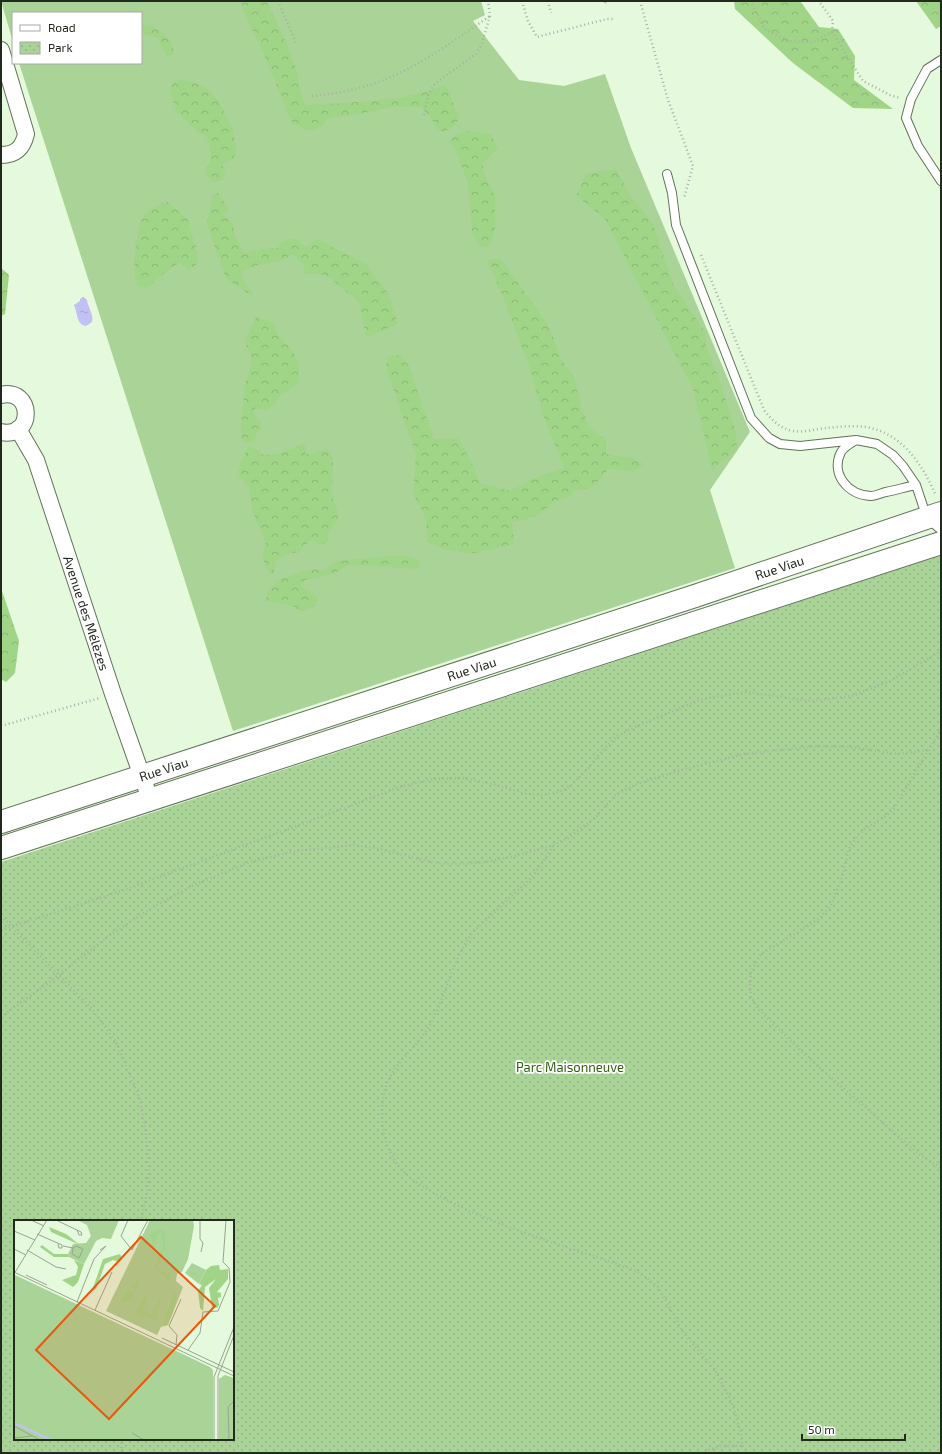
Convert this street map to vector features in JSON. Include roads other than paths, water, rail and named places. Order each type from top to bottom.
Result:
[{"type":"main road","name":"Rue Viau","points":[[1,822],[695,596],[936,520]]},
{"type":"main road","name":"Rue Viau","points":[[1,848],[941,543]]},
{"type":"street","points":[[1,50],[26,134],[23,145],[16,152],[1,155]]},
{"type":"street","points":[[1,395],[12,395],[17,397],[22,401],[25,407],[25,419],[23,425],[12,432],[1,432]]},
{"type":"street","name":"Avenue des Mélèzes","points":[[18,429],[36,460],[113,694],[150,799]]},
{"type":"lane","points":[[941,60],[927,69],[911,101],[906,118],[918,146],[941,181]]},
{"type":"lane","points":[[667,174],[672,193],[676,225],[752,418],[769,438],[780,444],[800,446],[856,440],[877,444],[893,455],[903,466],[936,520]]},
{"type":"lane","points":[[856,440],[842,450],[838,460],[837,470],[840,478],[849,488],[858,494],[872,496],[916,485]]},
{"type":"water","points":[[83,297],[87,300],[92,317],[92,322],[86,326],[80,323],[74,305]]},
{"type":"park label","name":"Parc Maisonneuve","points":[[570,1067]]}]
